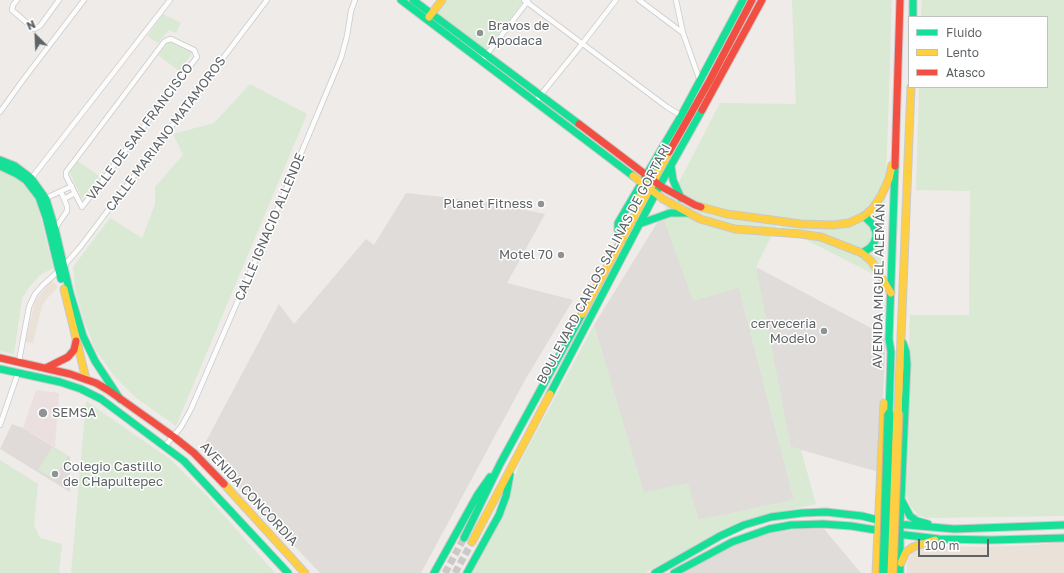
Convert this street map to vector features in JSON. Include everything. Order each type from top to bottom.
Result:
[{"type":"main road","points":[[401,0],[429,17],[484,58],[542,96],[634,167],[651,185],[695,205],[727,214],[801,224],[833,225],[849,223],[864,216],[873,208],[882,196],[889,179],[896,137]]},
{"type":"main road","points":[[413,0],[429,17]]},
{"type":"main road","points":[[429,17],[442,0]]},
{"type":"main road","points":[[704,83],[743,0]]},
{"type":"main road","name":"BOULEVARD CARLOS SALINAS DE GORTARI","points":[[637,220],[622,240],[500,464],[468,540],[511,470],[637,220],[651,185],[684,118],[752,0]]},
{"type":"main road","name":"BOULEVARD CARLOS SALINAS DE GORTARI","points":[[651,185],[671,166],[762,0]]},
{"type":"main road","name":"AVENIDA MIGUEL ALEMÁN","points":[[892,573],[895,352],[889,339],[900,0]]},
{"type":"main road","points":[[913,0],[913,16]]},
{"type":"main road","points":[[484,58],[535,102],[688,213],[715,224],[735,229],[821,237],[862,253],[875,267],[891,293]]},
{"type":"main road","name":"AVENIDA MIGUEL ALEMÁN","points":[[884,573],[895,352],[900,338],[911,88]]},
{"type":"main road","points":[[634,167],[640,168],[649,166],[656,159],[684,118]]},
{"type":"main road","points":[[656,159],[651,185],[641,197],[637,220],[670,213],[688,213]]},
{"type":"main road","points":[[0,160],[15,166],[30,180],[43,200],[61,269],[76,341],[86,379],[101,399]]},
{"type":"main road","points":[[0,166],[30,180]]},
{"type":"main road","points":[[671,166],[673,180],[681,198]]},
{"type":"main road","points":[[622,240],[618,230],[618,223],[651,185]]},
{"type":"main road","points":[[862,253],[870,248],[876,237],[876,232],[873,225],[864,216]]},
{"type":"main road","points":[[61,269],[83,336],[95,361],[120,398]]},
{"type":"main road","points":[[900,338],[905,348],[906,364],[900,524],[900,569]]},
{"type":"main road","points":[[876,573],[884,357],[889,339]]},
{"type":"main road","points":[[46,368],[68,357],[74,350],[76,341]]},
{"type":"main road","name":"AVENIDA CONCORDIA","points":[[0,358],[19,361],[86,379],[96,383],[120,398],[194,453],[305,573]]},
{"type":"main road","points":[[0,368],[13,368],[17,366],[19,361]]},
{"type":"main road","name":"AVENIDA CONCORDIA","points":[[0,368],[74,387],[101,399],[166,446],[184,461],[288,573]]},
{"type":"main road","points":[[434,573],[478,494],[500,464]]},
{"type":"main road","points":[[467,573],[499,515],[509,485],[511,470]]},
{"type":"main road","points":[[880,486],[885,496],[890,498],[895,496],[902,488]]},
{"type":"main road","points":[[901,500],[906,511],[913,519],[954,529]]},
{"type":"main road","points":[[656,573],[720,536],[744,525],[771,517],[802,512],[826,512],[862,516],[900,524],[954,529],[1064,525]]},
{"type":"main road","points":[[674,573],[732,542],[769,529],[791,525],[823,524],[846,526],[939,539],[995,540],[1064,538]]},
{"type":"main road","points":[[900,569],[910,549],[919,544],[939,539]]},
{"type":"main road","points":[[877,554],[881,550],[887,548],[900,555]]},
{"type":"street","points":[[17,0],[13,5],[12,10],[34,29],[40,26],[59,0]]},
{"type":"street","points":[[0,112],[84,0]]},
{"type":"street","points":[[30,180],[170,0]]},
{"type":"street","name":"CALLE MARIANO MATAMOROS","points":[[19,361],[31,300],[38,289],[61,269],[81,246],[267,0]]},
{"type":"street","name":"CALLE IGNACIO ALLENDE","points":[[166,446],[187,418],[212,363],[341,58],[348,36],[351,11],[355,0]]},
{"type":"street","points":[[535,102],[542,96],[616,0]]},
{"type":"street","points":[[639,0],[683,33]]},
{"type":"street","points":[[676,0],[683,33],[704,83]]},
{"type":"street","points":[[484,58],[527,1],[582,44],[684,118]]},
{"type":"street","name":"VALLE DE SAN FRANCISCO","points":[[172,39],[194,50],[197,55],[196,59],[83,207],[75,193],[66,176],[66,172],[164,42],[172,39]]},
{"type":"street","points":[[43,200],[72,186]]},
{"type":"street","points":[[52,232],[68,211],[61,192]]},
{"type":"street","points":[[64,199],[75,193]]},
{"type":"street","points":[[0,425],[18,373]]},
{"type":"shaded area","points":[[406,193],[488,202],[545,214],[507,283],[573,300],[525,380],[421,573],[320,573],[202,449],[279,304],[294,324],[366,239],[374,245]]},
{"type":"shaded area","points":[[662,215],[739,288],[794,500],[699,520],[643,492],[594,325]]},
{"type":"shaded area","points":[[756,267],[886,336],[879,472],[791,447],[776,385]]},
{"type":"shaded area","points":[[52,280],[58,287],[42,306],[33,343],[25,342],[35,301]]},
{"type":"shaded area","name":"SEMSA","points":[[36,390],[59,393],[55,447],[23,428]]},
{"type":"shaded area","name":"Colegio Castillo de CHapultepec","points":[[12,424],[23,428],[70,457],[70,492],[0,449]]},
{"type":"shaded area","points":[[801,529],[824,529],[861,573],[681,573],[737,542],[769,532]]},
{"type":"shaded area","points":[[1064,541],[1064,573],[907,573],[907,562],[911,555],[914,551],[925,546],[981,547],[1037,545]]},
{"type":"green space","name":"Bravos de Apodaca","points":[[446,0],[521,0],[523,2],[485,51],[435,14]]},
{"type":"green space","points":[[792,0],[892,0],[883,268],[877,276],[777,225],[756,267],[791,447],[801,450],[816,504],[756,517],[727,528],[645,573],[471,573],[506,508],[519,464],[594,325],[644,492],[688,483],[699,520],[794,500],[739,288],[693,301],[662,215],[720,103],[796,104]]},
{"type":"green space","points":[[922,0],[1064,0],[1064,516],[926,518],[918,515],[910,505],[904,490],[910,315],[969,315],[970,191],[916,190],[919,88],[1048,88],[1048,16],[921,16]]},
{"type":"green space","points":[[163,14],[181,23],[176,33],[169,30],[158,43],[147,36]]},
{"type":"green space","points":[[169,41],[193,52],[179,71],[158,55]]},
{"type":"green space","points":[[250,84],[307,114],[176,426],[135,397],[115,377],[95,349],[82,315],[75,289],[73,267],[110,218],[142,238],[155,204],[155,187],[183,155],[173,134],[214,123]]},
{"type":"green space","points":[[78,161],[99,176],[82,199],[69,171]]},
{"type":"green space","points":[[0,169],[19,178],[33,195],[38,207],[53,268],[40,275],[29,287],[22,299],[14,354],[0,351]]},
{"type":"green space","points":[[86,401],[170,459],[205,494],[275,573],[71,573]]},
{"type":"green space","points":[[52,447],[68,456],[54,479],[38,470]]},
{"type":"green space","points":[[0,460],[38,484],[34,525],[40,538],[62,544],[59,573],[0,573]]},
{"type":"tunnel","points":[[445,573],[464,538]]},
{"type":"tunnel","points":[[455,573],[472,542]]},
{"type":"traffic: fast","points":[[401,0],[633,176]]},
{"type":"traffic: fast","points":[[413,0],[579,124]]},
{"type":"traffic: fast","points":[[622,240],[618,230],[618,223],[681,116],[743,0]]},
{"type":"traffic: fast","points":[[913,0],[913,16]]},
{"type":"traffic: fast","points":[[550,394],[660,185],[702,110]]},
{"type":"traffic: fast","points":[[0,160],[15,166],[31,178],[46,199],[55,229],[70,293],[83,336],[95,361],[120,399]]},
{"type":"traffic: fast","points":[[0,166],[26,180],[39,197],[46,217],[61,279]]},
{"type":"traffic: fast","points":[[671,166],[673,180],[681,198]]},
{"type":"traffic: fast","points":[[889,414],[891,352],[889,339],[895,166]]},
{"type":"traffic: fast","points":[[639,224],[670,213],[688,213]]},
{"type":"traffic: fast","points":[[862,253],[870,248],[876,237],[876,232],[873,225],[864,216]]},
{"type":"traffic: fast","points":[[464,538],[500,464],[582,314]]},
{"type":"traffic: fast","points":[[900,573],[900,524],[907,364],[906,352],[903,343]]},
{"type":"traffic: fast","points":[[0,369],[60,382],[81,389],[101,399],[184,461],[288,573]]},
{"type":"traffic: fast","points":[[884,573],[889,414]]},
{"type":"traffic: fast","points":[[467,573],[499,515],[506,496],[510,475]]},
{"type":"traffic: fast","points":[[434,573],[478,494],[490,477]]},
{"type":"traffic: fast","points":[[902,501],[910,516],[917,521],[928,524]]},
{"type":"traffic: fast","points":[[655,573],[720,536],[744,525],[771,517],[826,512],[862,516],[882,521]]},
{"type":"traffic: fast","points":[[674,573],[732,542],[769,529],[791,525],[823,524],[851,526],[882,531]]},
{"type":"traffic: fast","points":[[897,524],[954,529],[1064,525]]},
{"type":"traffic: fast","points":[[897,534],[939,539],[991,540],[1064,538]]},
{"type":"traffic: slow","points":[[429,17],[442,0]]},
{"type":"traffic: slow","points":[[898,413],[911,88]]},
{"type":"traffic: slow","points":[[582,314],[669,152]]},
{"type":"traffic: slow","points":[[701,207],[727,214],[801,224],[833,225],[849,223],[864,216],[873,208],[881,196],[889,179],[892,165]]},
{"type":"traffic: slow","points":[[633,176],[663,199],[700,219],[735,229],[821,237],[862,253],[872,262],[891,293]]},
{"type":"traffic: slow","points":[[639,201],[642,184]]},
{"type":"traffic: slow","points":[[64,289],[86,379]]},
{"type":"traffic: slow","points":[[472,542],[550,394]]},
{"type":"traffic: slow","points":[[876,573],[884,403]]},
{"type":"traffic: slow","points":[[892,573],[898,413]]},
{"type":"traffic: slow","points":[[224,484],[305,573]]},
{"type":"traffic: slow","points":[[901,563],[906,552],[913,547],[935,540]]},
{"type":"traffic: jam","points":[[669,152],[710,80],[752,0]]},
{"type":"traffic: jam","points":[[702,110],[762,0]]},
{"type":"traffic: jam","points":[[895,166],[900,0]]},
{"type":"traffic: jam","points":[[579,124],[662,187],[701,207]]},
{"type":"traffic: jam","points":[[46,368],[68,357],[74,350],[76,341]]},
{"type":"traffic: jam","points":[[0,358],[70,374],[96,383],[174,437],[194,453],[224,484]]},
{"type":"place","name":"Bravos de Apodaca","points":[[480,33]]},
{"type":"place","name":"Planet Fitness","points":[[541,204]]},
{"type":"place","name":"Motel 70","points":[[561,255]]},
{"type":"place","name":"cerveceria Modelo","points":[[824,331]]},
{"type":"place","name":"SEMSA","points":[[43,413]]},
{"type":"place","name":"Colegio Castillo de CHapultepec","points":[[55,474]]}]
